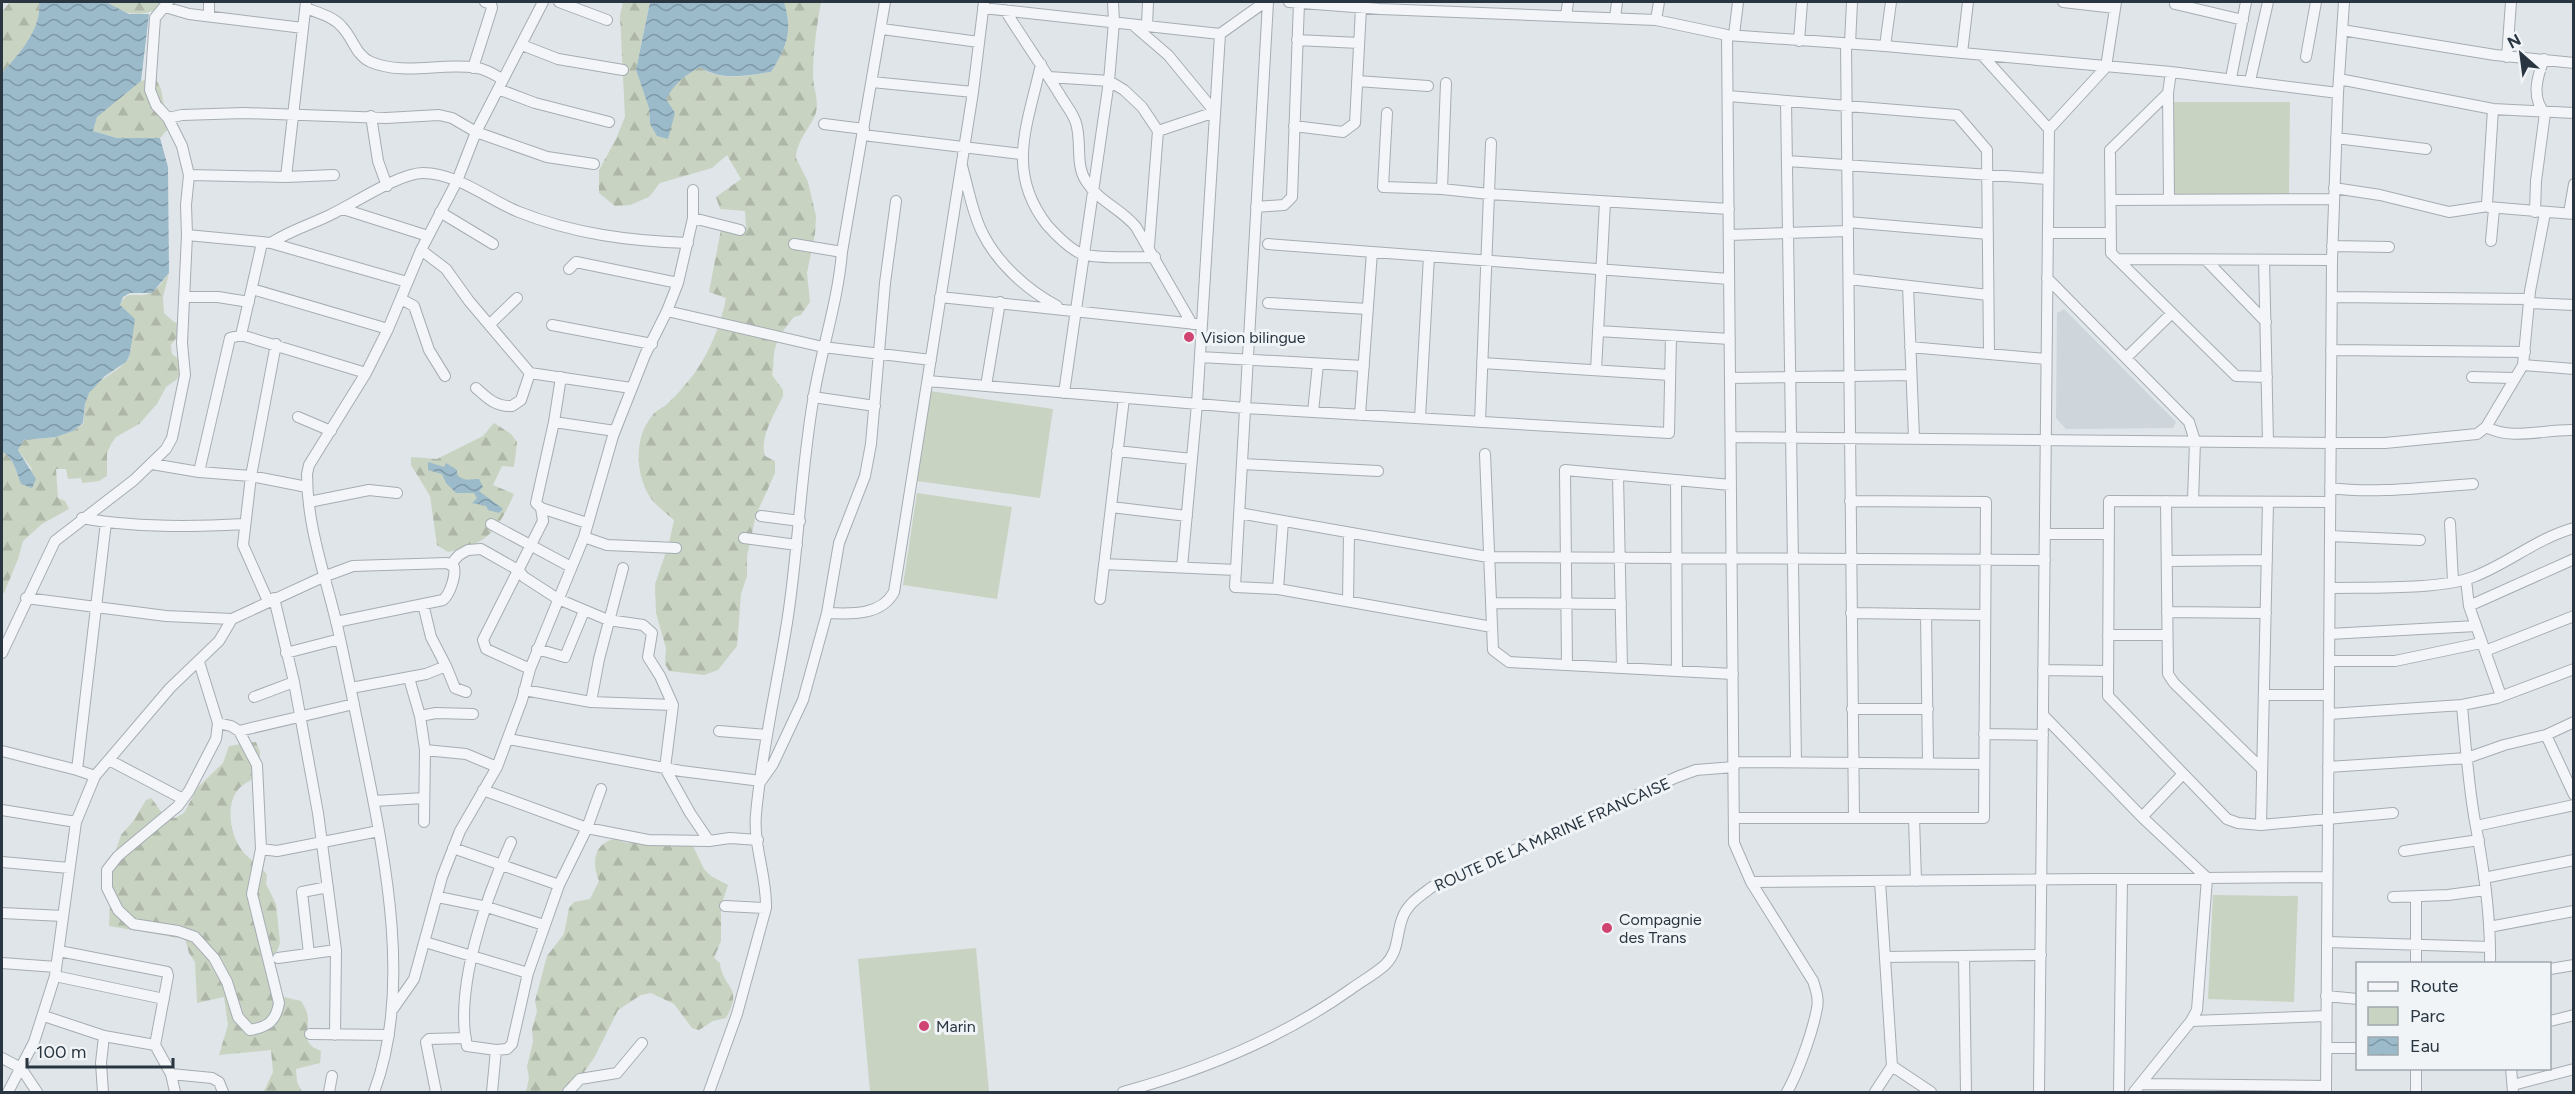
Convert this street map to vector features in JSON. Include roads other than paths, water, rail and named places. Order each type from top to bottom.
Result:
[{"type":"street","points":[[209,2],[209,16]]},
{"type":"street","points":[[473,68],[492,8],[485,2]]},
{"type":"street","points":[[374,1092],[381,1073],[393,1010],[392,941],[374,801],[340,639],[312,535],[307,487],[309,465],[366,373],[421,250],[457,181],[477,132],[543,2]]},
{"type":"street","points":[[559,2],[607,20]]},
{"type":"street","points":[[709,1092],[737,1014],[766,908],[766,892],[755,817],[766,735],[788,617],[813,397],[840,275],[885,2]]},
{"type":"street","points":[[1064,393],[1109,81],[1114,22],[1113,2]]},
{"type":"street","points":[[1147,27],[1148,2]]},
{"type":"street","points":[[827,613],[851,614],[880,608],[888,602],[894,592],[973,92],[983,5],[1005,10],[1220,34],[1267,2]]},
{"type":"street","points":[[1267,2],[1235,587],[1278,589],[1492,627]]},
{"type":"street","points":[[1256,207],[1284,205],[1292,197],[1297,40],[1294,2],[1328,3],[1361,8],[1380,5],[1472,7],[1525,15],[1656,20],[1731,35],[1885,46],[2106,68],[2171,72],[2337,93]]},
{"type":"street","points":[[1525,2],[1525,15]]},
{"type":"street","points":[[1566,15],[1568,2]]},
{"type":"street","points":[[1615,18],[1617,2]]},
{"type":"street","points":[[1656,20],[1659,2]]},
{"type":"street","points":[[1738,2],[1731,35],[1728,96],[1734,843],[1751,882],[1814,981],[1817,992],[1818,1006],[1792,1091]]},
{"type":"street","points":[[1799,41],[1802,2]]},
{"type":"street","points":[[1852,2],[1846,106],[1854,818]]},
{"type":"street","points":[[1885,46],[1891,2]]},
{"type":"street","points":[[1962,53],[1968,2]]},
{"type":"street","points":[[2039,1092],[2049,129],[2106,68],[2115,5],[2063,2]]},
{"type":"street","points":[[2231,78],[2246,2]]},
{"type":"street","points":[[2250,81],[2268,2]]},
{"type":"street","points":[[2306,57],[2316,2]]},
{"type":"street","points":[[2137,1088],[2326,1089],[2332,246],[2337,93],[2344,2]]},
{"type":"street","points":[[2507,57],[2511,2]]},
{"type":"street","points":[[2,653],[49,549],[55,541],[134,480],[166,449],[172,438],[185,375],[182,343],[189,175],[182,146],[168,118],[156,105],[150,90],[155,18],[166,4],[189,14],[303,28]]},
{"type":"street","points":[[2175,4],[2243,20]]},
{"type":"street","points":[[286,177],[306,5],[333,18],[343,27],[359,54],[369,62],[427,69],[473,68],[535,103],[609,122]]},
{"type":"street","points":[[1294,126],[1342,132],[1350,129],[1356,117],[1361,8]]},
{"type":"street","points":[[1005,10],[1076,121],[1080,162],[1086,181],[1105,204],[1130,219],[1196,324]]},
{"type":"street","points":[[1133,25],[1168,55],[1215,112]]},
{"type":"street","points":[[882,29],[979,42]]},
{"type":"street","points":[[2342,30],[2507,57],[2574,63]]},
{"type":"street","points":[[1182,567],[1197,404],[1200,357],[1196,324],[1220,34]]},
{"type":"street","points":[[1297,40],[1359,43]]},
{"type":"street","points":[[522,45],[558,58],[623,70]]},
{"type":"street","points":[[1982,55],[2049,129]]},
{"type":"street","points":[[1731,437],[2331,443],[2423,440],[2477,434],[2486,427],[2523,365],[2540,212],[2536,181],[2545,113],[2539,106],[2536,90],[2544,59]]},
{"type":"street","points":[[1041,64],[1021,154],[1022,175],[1037,212],[1051,229],[1072,248],[1084,255],[1155,257]]},
{"type":"street","points":[[2169,200],[2168,93],[2171,72]]},
{"type":"street","points":[[1049,77],[1109,81],[1125,90],[1142,107],[1158,131],[1149,246]]},
{"type":"street","points":[[2339,79],[2493,109],[2574,113]]},
{"type":"street","points":[[1357,81],[1428,86]]},
{"type":"street","points":[[872,82],[973,92]]},
{"type":"street","points":[[1442,189],[1446,83]]},
{"type":"street","points":[[2168,93],[2110,150],[2111,253],[2236,376],[2267,377]]},
{"type":"street","points":[[1728,96],[1957,115],[1987,150],[1989,354]]},
{"type":"street","points":[[1786,101],[1796,762]]},
{"type":"street","points":[[2491,241],[2493,109]]},
{"type":"street","points":[[1158,131],[1215,112]]},
{"type":"street","points":[[168,118],[182,115],[244,113],[386,118],[439,115],[452,118],[477,132],[547,157],[594,164]]},
{"type":"street","points":[[1387,113],[1383,187],[1729,209]]},
{"type":"street","points":[[371,116],[378,161],[387,186]]},
{"type":"street","points":[[824,124],[963,149],[1021,154]]},
{"type":"street","points":[[2336,138],[2426,149]]},
{"type":"street","points":[[1480,422],[1491,143]]},
{"type":"street","points":[[1787,161],[2048,179]]},
{"type":"street","points":[[961,162],[982,231],[996,254],[1042,298],[1060,308]]},
{"type":"street","points":[[241,335],[252,289],[267,243],[414,174],[424,173],[457,181],[518,211],[560,226],[641,241],[688,243]]},
{"type":"street","points":[[189,175],[286,177],[334,175]]},
{"type":"street","points":[[2111,200],[2334,194],[2380,195],[2449,212],[2491,207],[2571,213],[2574,184]]},
{"type":"street","points":[[393,1010],[414,979],[442,877],[453,848],[497,766],[508,739],[537,649],[584,537],[615,431],[678,283],[693,218],[693,190]]},
{"type":"street","points":[[761,781],[773,764],[803,700],[827,613],[839,543],[865,476],[896,201]]},
{"type":"street","points":[[1596,370],[1605,202]]},
{"type":"street","points":[[343,208],[428,236]]},
{"type":"street","points":[[440,212],[492,244]]},
{"type":"street","points":[[693,218],[740,230]]},
{"type":"street","points":[[1729,235],[1788,233],[1848,227],[1988,234]]},
{"type":"street","points":[[2048,233],[2111,233]]},
{"type":"street","points":[[187,236],[267,243],[407,282]]},
{"type":"street","points":[[794,244],[842,252]]},
{"type":"street","points":[[1268,244],[1730,279]]},
{"type":"street","points":[[2332,246],[2389,247]]},
{"type":"street","points":[[421,250],[446,269],[530,373],[632,388]]},
{"type":"street","points":[[1360,415],[1372,252]]},
{"type":"street","points":[[1420,418],[1428,256]]},
{"type":"street","points":[[2118,259],[2332,260]]},
{"type":"street","points":[[2206,260],[2266,322]]},
{"type":"street","points":[[2264,260],[2268,442]]},
{"type":"street","points":[[569,269],[576,262],[678,283]]},
{"type":"street","points":[[2047,278],[2189,422],[2195,441],[2193,501]]},
{"type":"street","points":[[1849,279],[1989,295]]},
{"type":"street","points":[[1908,286],[1914,438]]},
{"type":"street","points":[[252,289],[388,328]]},
{"type":"street","points":[[185,297],[208,296],[249,302]]},
{"type":"street","points":[[940,297],[1196,324]]},
{"type":"street","points":[[2332,297],[2529,301],[2574,305]]},
{"type":"street","points":[[401,298],[414,306],[429,350],[445,376]]},
{"type":"street","points":[[489,325],[517,298]]},
{"type":"street","points":[[986,386],[1000,302]]},
{"type":"street","points":[[1268,303],[1368,309]]},
{"type":"street","points":[[667,312],[823,347],[931,360]]},
{"type":"street","points":[[2126,358],[2172,313]]},
{"type":"street","points":[[552,325],[652,344]]},
{"type":"street","points":[[1598,331],[1730,339]]},
{"type":"street","points":[[199,472],[209,436],[227,342],[230,338],[241,335],[276,344],[366,373]]},
{"type":"street","points":[[928,381],[1245,408],[1669,433],[1671,336]]},
{"type":"street","points":[[276,344],[244,524],[244,551],[271,600],[301,716],[336,950],[335,1035]]},
{"type":"street","points":[[1910,347],[2046,359]]},
{"type":"street","points":[[2331,350],[2525,351]]},
{"type":"street","points":[[1200,357],[1364,366]]},
{"type":"street","points":[[1482,363],[1670,375]]},
{"type":"street","points":[[1313,412],[1318,364]]},
{"type":"street","points":[[2523,365],[2574,369]]},
{"type":"street","points":[[476,388],[498,405],[512,406],[521,400],[530,373]]},
{"type":"street","points":[[1730,378],[1911,375]]},
{"type":"street","points":[[561,377],[554,422],[536,503],[541,508],[587,523]]},
{"type":"street","points":[[2472,377],[2514,378]]},
{"type":"street","points":[[813,397],[874,406]]},
{"type":"street","points":[[1100,599],[1124,398]]},
{"type":"street","points":[[298,417],[331,431]]},
{"type":"street","points":[[554,422],[615,431]]},
{"type":"street","points":[[2486,427],[2508,435],[2574,430]]},
{"type":"street","points":[[1117,451],[1192,459]]},
{"type":"street","points":[[1485,454],[1493,650],[1509,662],[1733,674]]},
{"type":"street","points":[[152,464],[199,472],[252,476],[307,487]]},
{"type":"street","points":[[1242,464],[1378,471]]},
{"type":"street","points":[[1567,665],[1565,470],[1731,485]]},
{"type":"street","points":[[1618,475],[1622,668]]},
{"type":"street","points":[[1676,480],[1677,671]]},
{"type":"street","points":[[2331,488],[2415,488],[2473,484]]},
{"type":"street","points":[[309,502],[369,490],[397,494]]},
{"type":"street","points":[[1734,818],[1984,818],[1986,502],[1850,501]]},
{"type":"street","points":[[2330,502],[2109,501],[2108,696],[2226,819],[2238,823],[2261,825],[2393,813]]},
{"type":"street","points":[[2166,501],[2168,674],[2174,684],[2262,769]]},
{"type":"street","points":[[2261,825],[2268,501]]},
{"type":"street","points":[[1111,507],[1187,516]]},
{"type":"street","points":[[530,669],[486,649],[483,640],[543,521],[541,508]]},
{"type":"street","points":[[1239,513],[1488,557],[2044,560]]},
{"type":"street","points":[[760,516],[800,521]]},
{"type":"street","points":[[82,518],[106,522],[182,525],[244,524]]},
{"type":"street","points":[[1278,589],[1282,521]]},
{"type":"street","points":[[77,770],[106,522]]},
{"type":"street","points":[[2450,523],[2453,581]]},
{"type":"street","points":[[491,524],[529,547],[571,567]]},
{"type":"street","points":[[2330,588],[2404,586],[2466,580],[2484,573],[2543,540],[2574,528]]},
{"type":"street","points":[[1348,601],[1349,532]]},
{"type":"street","points":[[2045,534],[2109,534]]},
{"type":"street","points":[[2330,536],[2420,540]]},
{"type":"street","points":[[584,537],[607,545],[676,548]]},
{"type":"street","points":[[744,538],[797,546]]},
{"type":"street","points":[[26,598],[97,605],[165,616],[232,619],[323,577],[353,566],[451,564],[459,555],[468,550],[481,549],[518,570],[524,577],[558,599],[608,620],[643,625],[650,629],[652,633],[648,657],[660,676],[673,705],[666,768],[690,813],[709,841]]},
{"type":"street","points":[[2469,606],[2574,559]]},
{"type":"street","points":[[2167,561],[2266,560]]},
{"type":"street","points":[[336,622],[443,600],[447,596],[455,570],[451,564]]},
{"type":"street","points":[[1104,564],[1236,570]]},
{"type":"street","points":[[591,702],[608,620],[623,568]]},
{"type":"street","points":[[2466,580],[2469,606],[2501,696]]},
{"type":"street","points":[[1491,603],[1621,604]]},
{"type":"street","points":[[423,604],[431,637],[455,688],[466,692]]},
{"type":"street","points":[[537,649],[565,657],[584,611]]},
{"type":"street","points":[[2167,612],[2266,613]]},
{"type":"street","points":[[1851,613],[1985,615]]},
{"type":"street","points":[[1926,614],[1928,763]]},
{"type":"street","points":[[2329,661],[2395,661],[2483,647],[2574,616]]},
{"type":"street","points":[[8,1092],[44,1016],[59,951],[76,822],[95,776],[170,688],[219,641],[232,619]]},
{"type":"street","points":[[2329,634],[2476,626]]},
{"type":"street","points":[[2108,634],[2167,634]]},
{"type":"street","points":[[286,653],[340,639]]},
{"type":"street","points":[[199,662],[218,723],[216,739],[178,806],[118,856],[107,870],[107,888],[118,910],[133,924],[178,931],[195,938],[214,958],[228,982],[238,1017],[250,1030],[264,1028],[277,1017],[279,1003],[252,894],[261,849],[257,765],[239,731],[231,726],[218,723]]},
{"type":"street","points":[[351,688],[409,678],[446,666]]},
{"type":"street","points":[[2329,714],[2462,705],[2501,696],[2574,669]]},
{"type":"street","points":[[2043,670],[2108,671]]},
{"type":"street","points":[[409,678],[420,716],[424,750],[424,822]]},
{"type":"street","points":[[255,697],[294,682]]},
{"type":"street","points":[[524,690],[591,702],[673,705]]},
{"type":"street","points":[[2264,695],[2329,695]]},
{"type":"street","points":[[239,731],[354,704]]},
{"type":"street","points":[[2462,705],[2484,878],[2490,962]]},
{"type":"street","points":[[1852,709],[1928,709]]},
{"type":"street","points":[[420,716],[436,713],[473,714]]},
{"type":"street","points":[[2043,714],[2142,817],[2207,878]]},
{"type":"street","points":[[2328,767],[2467,758],[2504,745],[2546,735],[2574,722]]},
{"type":"street","points":[[719,731],[766,735]]},
{"type":"street","points":[[1984,734],[2043,735]]},
{"type":"street","points":[[2546,735],[2570,779],[2574,795]]},
{"type":"street","points":[[508,739],[666,768],[761,781]]},
{"type":"street","points":[[424,750],[466,754],[497,766]]},
{"type":"street","points":[[2,751],[95,776]]},
{"type":"street","points":[[109,760],[183,799]]},
{"type":"street","name":"ROUTE DE LA MARINE FRANCAISE","points":[[1123,1092],[1165,1081],[1235,1054],[1283,1031],[1336,999],[1385,965],[1397,948],[1402,918],[1413,901],[1432,887],[1677,777],[1696,770],[1734,765],[1796,762],[1984,764]]},
{"type":"street","points":[[2142,817],[2182,775]]},
{"type":"street","points":[[510,842],[472,955],[464,995],[467,1046],[496,1050],[507,1049],[512,1044],[528,973],[544,925],[559,885],[587,828],[602,789]]},
{"type":"street","points":[[483,790],[587,828],[648,840],[709,841],[730,838],[758,840]]},
{"type":"street","points":[[374,801],[424,798]]},
{"type":"street","points":[[2476,826],[2574,805]]},
{"type":"street","points":[[2,810],[76,822]]},
{"type":"street","points":[[1914,818],[1916,881]]},
{"type":"street","points":[[261,849],[277,851],[379,831]]},
{"type":"street","points":[[2404,851],[2478,840]]},
{"type":"street","points":[[453,848],[559,885]]},
{"type":"street","points":[[2484,878],[2574,860]]},
{"type":"street","points":[[2,862],[69,868]]},
{"type":"street","points":[[1751,882],[2327,877]]},
{"type":"street","points":[[2137,1088],[2192,1021],[2197,1010],[2207,878]]},
{"type":"street","points":[[2119,1092],[2122,879]]},
{"type":"street","points":[[1875,1092],[1892,1066],[1880,881]]},
{"type":"street","points":[[309,954],[302,892],[328,887]]},
{"type":"street","points":[[2393,897],[2485,890]]},
{"type":"street","points":[[438,897],[487,907],[544,925]]},
{"type":"street","points":[[2416,897],[2416,962]]},
{"type":"street","points":[[725,906],[766,908]]},
{"type":"street","points":[[2489,927],[2574,911]]},
{"type":"street","points":[[2,913],[63,916]]},
{"type":"street","points":[[425,942],[528,973]]},
{"type":"street","points":[[2327,942],[2490,947]]},
{"type":"street","points":[[279,958],[336,950]]},
{"type":"street","points":[[59,951],[167,972],[155,1045],[171,1074],[175,1092]]},
{"type":"street","points":[[1885,957],[2041,955]]},
{"type":"street","points":[[1964,956],[1966,1092]]},
{"type":"street","points":[[2,963],[55,971],[164,999]]},
{"type":"street","points":[[2551,969],[2574,965]]},
{"type":"street","points":[[2326,996],[2356,999]]},
{"type":"street","points":[[2551,1021],[2574,1015]]},
{"type":"street","points":[[44,1016],[104,1036],[155,1045]]},
{"type":"street","points":[[2192,1021],[2326,1016]]},
{"type":"street","points":[[310,1034],[389,1035]]},
{"type":"street","points":[[103,1092],[101,1063],[104,1036]]},
{"type":"street","points":[[436,1092],[426,1042],[429,1039],[466,1038]]},
{"type":"street","points":[[568,1092],[580,1079],[617,1073],[642,1044]]},
{"type":"street","points":[[2326,1048],[2356,1047]]},
{"type":"street","points":[[492,1092],[496,1050]]},
{"type":"street","points":[[2,1058],[21,1068],[37,1092]]},
{"type":"street","points":[[1892,1066],[1931,1092]]},
{"type":"street","points":[[2511,1070],[2513,1089],[2574,1069]]},
{"type":"street","points":[[2416,1070],[2416,1092]]},
{"type":"street","points":[[171,1074],[212,1078],[219,1082],[223,1092]]},
{"type":"street","points":[[329,1092],[332,1076]]},
{"type":"water","points":[[39,2],[106,2],[129,14],[149,14],[141,81],[97,117],[93,131],[117,138],[160,138],[168,167],[169,273],[152,293],[130,293],[123,297],[120,305],[135,319],[130,354],[126,362],[105,376],[89,393],[83,423],[73,431],[56,437],[24,440],[18,450],[36,479],[32,488],[21,484],[12,461],[2,452],[2,73],[22,49],[33,31],[37,22]]},
{"type":"water","points":[[650,2],[784,2],[788,22],[785,47],[771,72],[726,76],[717,75],[700,67],[689,74],[676,84],[666,99],[675,113],[668,139],[657,136],[650,124],[649,108],[636,70]]},
{"type":"water","points":[[428,462],[444,467],[446,463],[457,470],[457,475],[462,479],[479,479],[483,487],[479,491],[503,509],[499,513],[488,510],[486,506],[472,503],[477,498],[474,493],[456,493],[446,483],[442,474],[428,470]]},
{"type":"place","name":"Vision bilingue","points":[[1189,337]]},
{"type":"place","name":"Compagnie des Trans","points":[[1607,928]]},
{"type":"place","name":"Marin","points":[[924,1026]]}]
